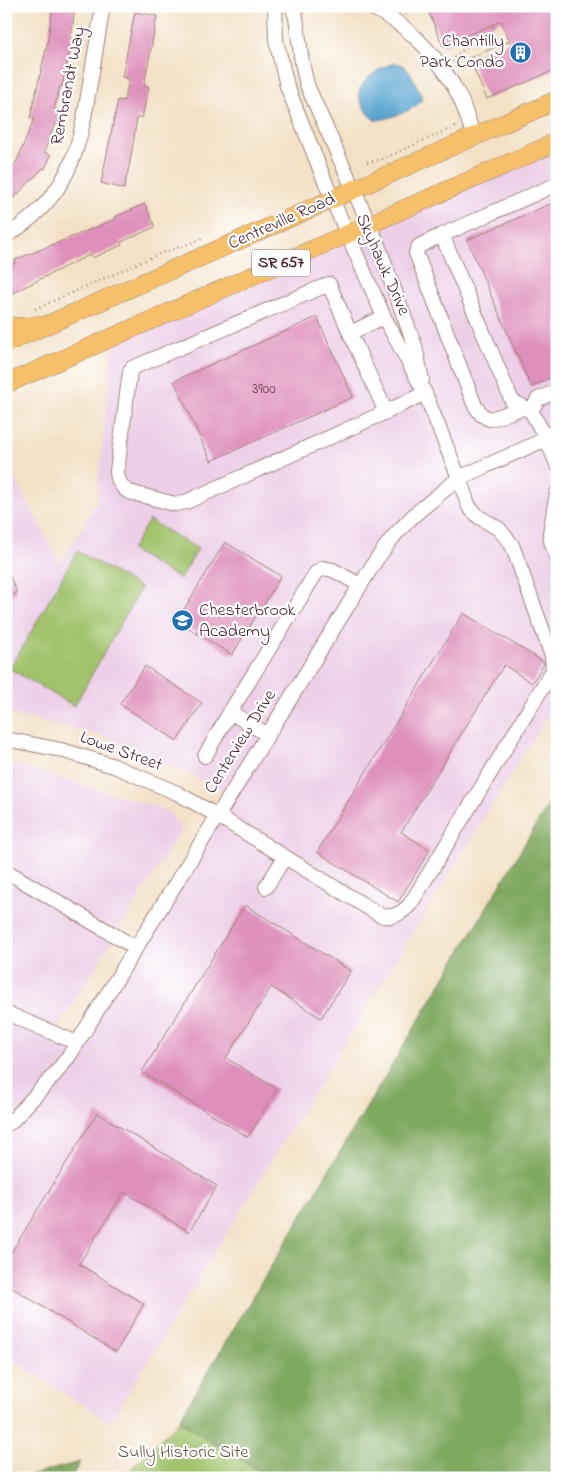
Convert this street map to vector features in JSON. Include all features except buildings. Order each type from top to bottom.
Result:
[{"type":"main road","name":"Centreville Road","points":[[6,343],[557,100]]},
{"type":"main road","name":"Centreville Road","points":[[6,384],[557,142]]},
{"type":"main road","points":[[6,326],[25,327],[54,322]]},
{"type":"street","name":"Rembrandt Way","points":[[6,236],[24,225],[51,198],[75,155],[83,125],[103,6]]},
{"type":"street","name":"Skyhawk Drive","points":[[274,6],[276,40],[287,86],[332,199],[384,317],[425,393],[469,507],[479,517],[499,529],[512,544],[554,661],[552,675],[411,903],[403,912],[390,917],[380,915],[285,857]]},
{"type":"street","name":"Skyhawk Drive","points":[[292,6],[296,16],[307,85],[369,225],[415,346],[425,393]]},
{"type":"street","points":[[368,6],[405,28],[424,46],[449,80],[460,100],[474,137]]},
{"type":"street","points":[[557,184],[419,246],[416,253],[475,406],[482,415],[489,419],[503,416],[510,412],[526,410],[538,399],[557,391]]},
{"type":"street","points":[[442,235],[512,401],[526,410],[552,436],[557,464]]},
{"type":"street","points":[[386,412],[329,284],[132,368],[130,371],[116,471],[119,482],[129,492],[180,504],[386,412],[425,393]]},
{"type":"street","points":[[350,333],[384,317]]},
{"type":"street","name":"Centerview Drive","points":[[6,1125],[11,1122],[55,1074],[77,1043],[360,585],[393,537],[414,515],[459,478],[552,436]]},
{"type":"street","points":[[557,493],[550,533],[557,557]]},
{"type":"street","points":[[205,756],[230,712],[316,574],[323,568],[333,570],[360,585]]},
{"type":"street","points":[[230,712],[268,735]]},
{"type":"street","name":"Lowe Street","points":[[6,738],[61,750],[114,766],[176,793],[285,857]]},
{"type":"street","points":[[266,888],[285,857]]},
{"type":"street","points":[[6,871],[136,948]]},
{"type":"street","points":[[6,1013],[77,1043]]},
{"type":"path","points":[[404,16],[410,6]]},
{"type":"path","points":[[451,63],[466,47],[489,43],[493,38],[493,24]]},
{"type":"path","points":[[33,310],[159,254],[208,237]]},
{"type":"shaded area","points":[[557,140],[557,700],[110,1422],[6,1356],[6,762],[166,810],[182,829],[54,1033],[76,1043],[231,794],[103,736],[6,713],[6,461],[60,564],[96,504],[114,336]]},
{"type":"green space","points":[[149,520],[198,549],[180,579],[131,550]]},
{"type":"green space","points":[[77,551],[141,588],[74,706],[10,669]]},
{"type":"green space","points":[[557,790],[557,1478],[271,1478],[179,1420]]},
{"type":"green space","name":"Sully Historic Site","points":[[179,1421],[271,1478],[122,1478]]},
{"type":"green space","points":[[80,1462],[71,1478],[21,1478]]},
{"type":"water","points":[[395,63],[405,67],[408,71],[422,96],[421,101],[398,115],[374,120],[361,103],[359,91],[366,80],[372,75],[384,67]]},
{"type":"place","name":"Chantilly Park Condo","points":[[520,52]]},
{"type":"place","name":"Chesterbrook Academy","points":[[183,621]]}]
